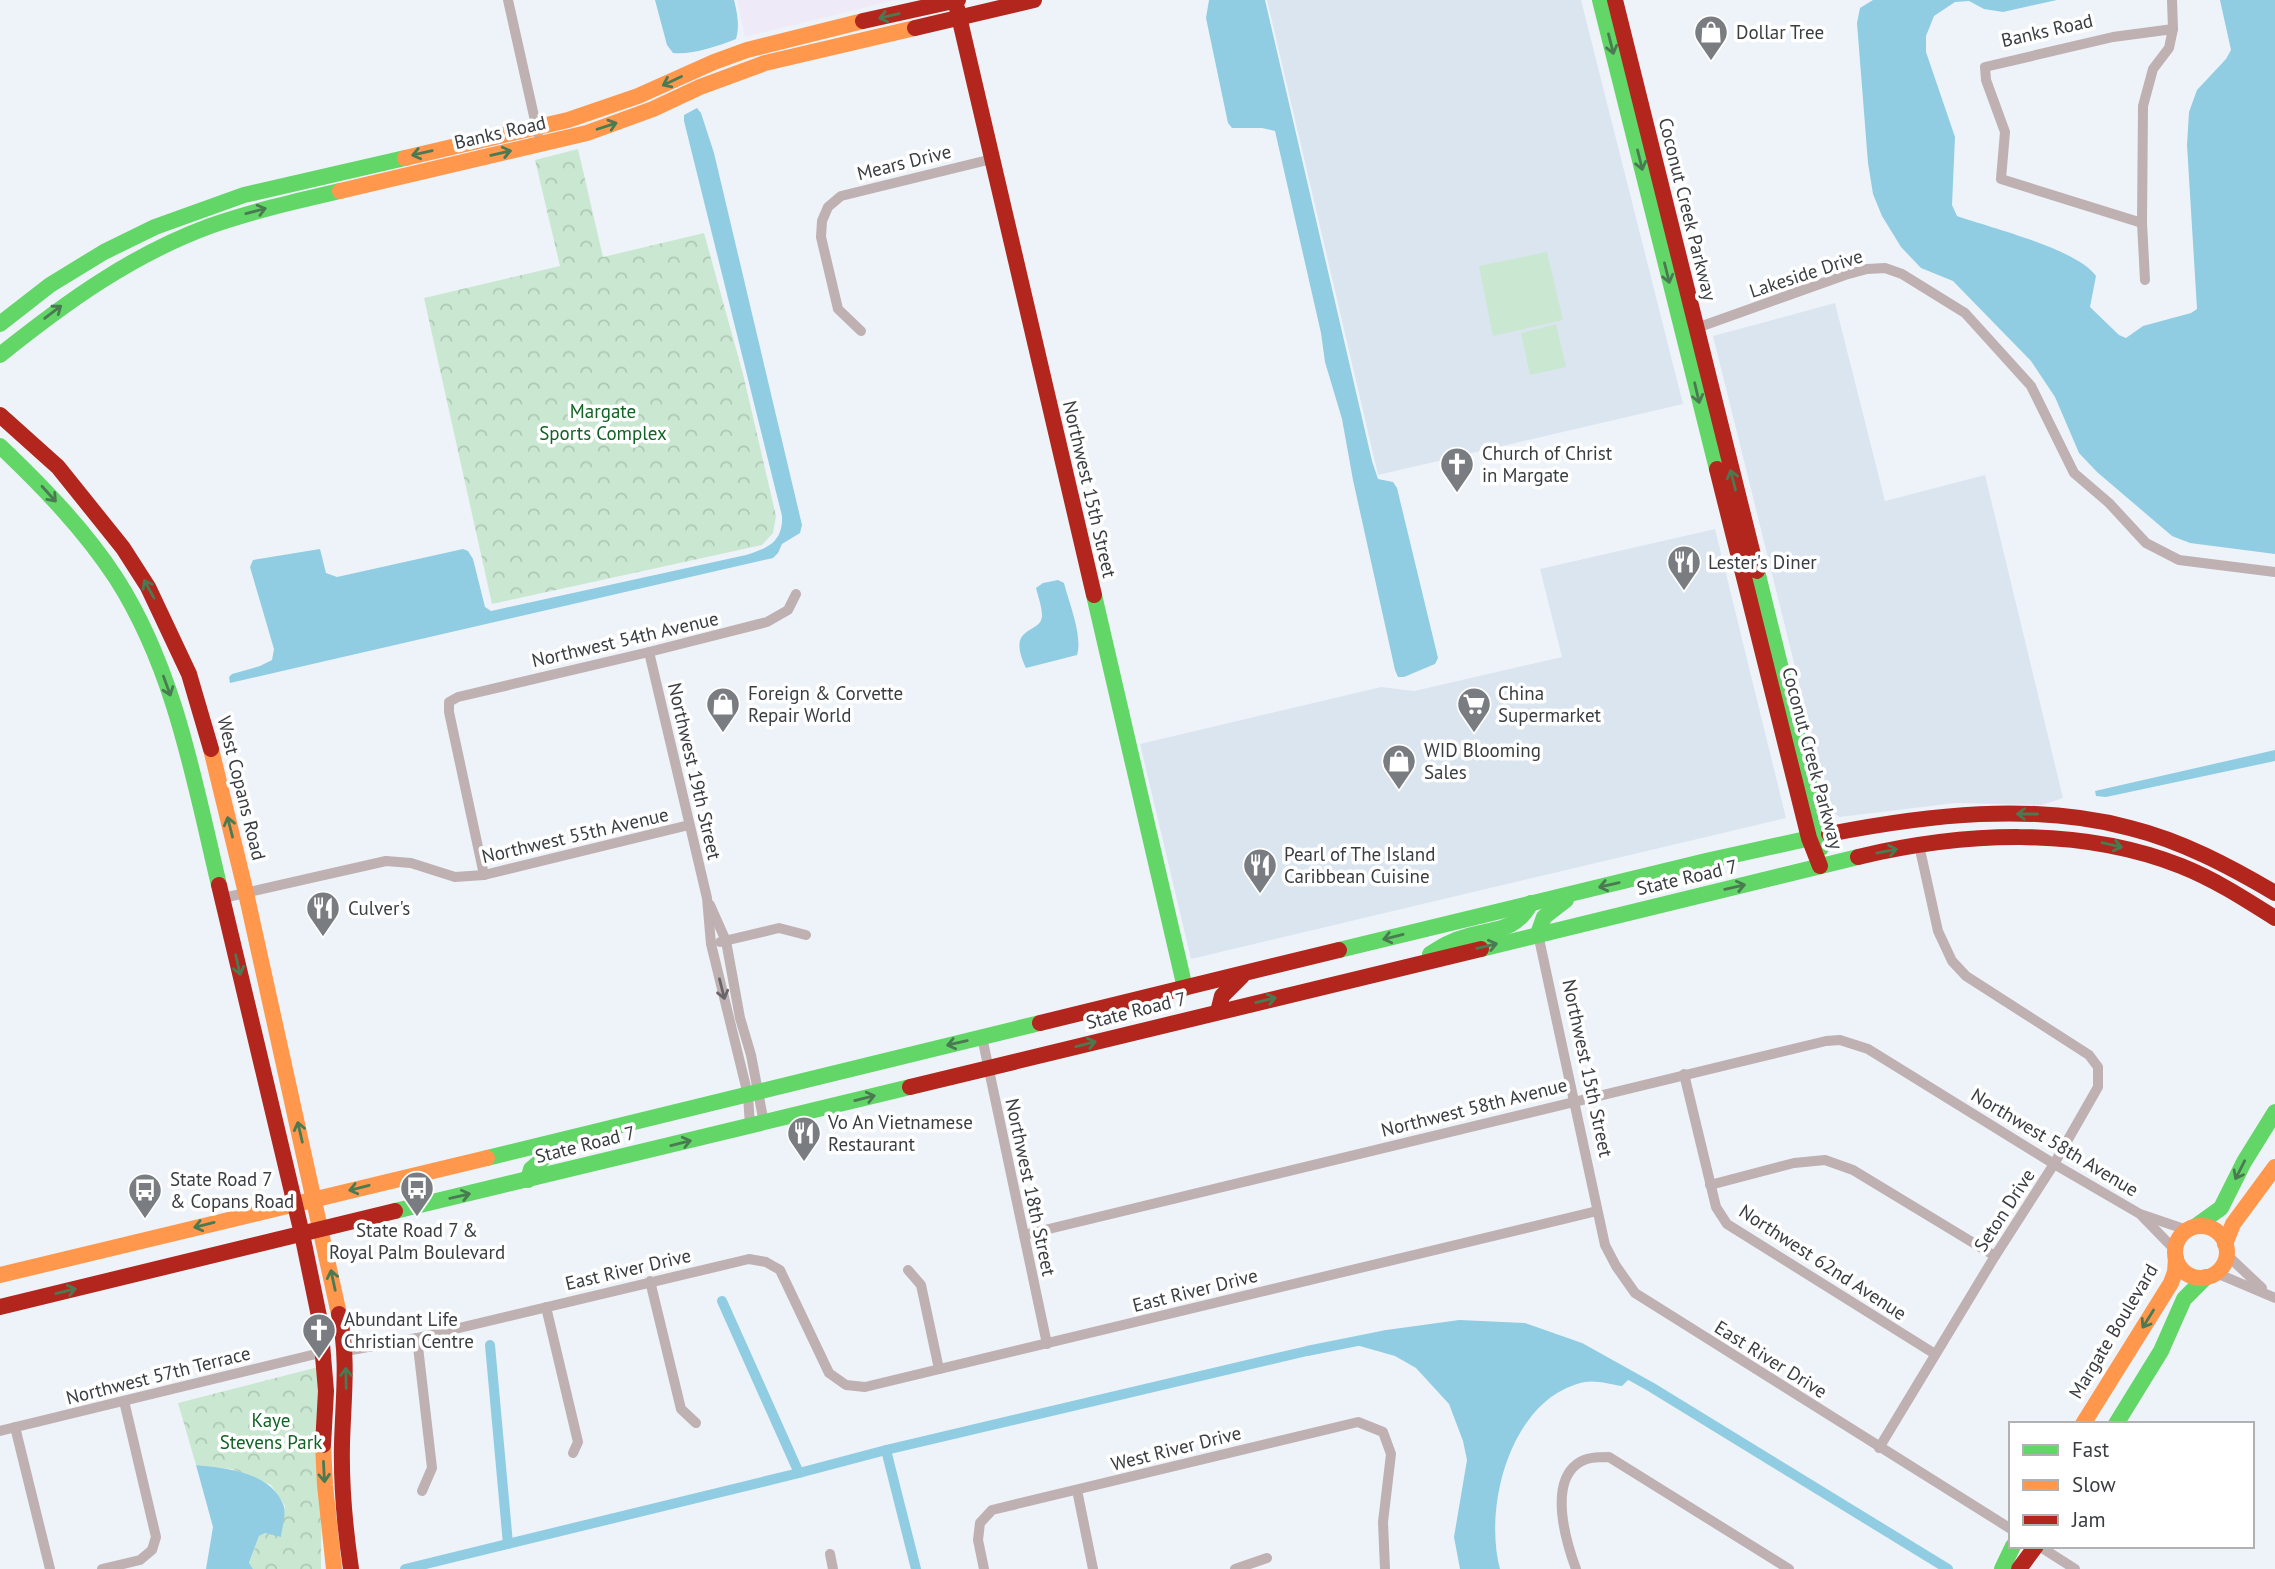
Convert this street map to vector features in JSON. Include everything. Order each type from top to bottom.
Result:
[{"type":"main road","name":"Banks Road","points":[[0,324],[50,285],[87,261],[155,228],[260,190],[568,120],[613,106],[747,50],[957,0]]},
{"type":"main road","name":"Northwest 15th Street","points":[[957,0],[1185,988]]},
{"type":"main road","name":"Banks Road","points":[[0,355],[56,310],[107,275],[162,246],[210,226],[264,209],[587,133],[621,122],[700,87],[765,63],[1034,0]]},
{"type":"main road","name":"Coconut Creek Parkway","points":[[1600,0],[1752,556],[1820,866]]},
{"type":"main road","name":"Coconut Creek Parkway","points":[[1615,0],[1735,545],[1815,837]]},
{"type":"main road","name":"West Copans Road","points":[[0,415],[58,467],[123,548],[165,620],[189,674],[201,712],[246,893],[341,1315],[346,1350],[343,1497],[351,1568]]},
{"type":"main road","points":[[0,446],[72,519],[106,564],[149,641],[180,722],[302,1234],[320,1321],[326,1391],[323,1462],[334,1569]]},
{"type":"main road","points":[[1735,545],[1740,553],[1752,556]]},
{"type":"main road","name":"State Road 7","points":[[0,1275],[1578,892],[1815,837],[1943,819],[2033,814],[2084,818],[2160,835],[2207,854],[2275,893]]},
{"type":"main road","name":"State Road 7","points":[[0,1307],[1820,866],[1919,845],[1975,838],[2043,836],[2104,843],[2164,860],[2229,890],[2275,918]]},
{"type":"main road","points":[[2164,860],[2170,855],[2181,853],[2207,854]]},
{"type":"main road","points":[[1538,934],[1545,914],[1578,892]]},
{"type":"main road","points":[[1409,966],[1456,939],[1513,926],[1527,914],[1531,904]]},
{"type":"main road","points":[[1218,1012],[1217,1002],[1222,994],[1245,974]]},
{"type":"main road","points":[[1152,1028],[1178,1010],[1184,1000],[1185,988]]},
{"type":"main road","points":[[2211,1275],[2191,1276],[2184,1271],[2175,1254],[2181,1235],[2221,1208],[2275,1112]]},
{"type":"main road","points":[[528,1180],[531,1169],[569,1138]]},
{"type":"main road","points":[[2117,1422],[2161,1351],[2184,1298],[2221,1267],[2233,1224],[2275,1167]]},
{"type":"main road","points":[[2192,1228],[2202,1226],[2214,1230],[2226,1249]]},
{"type":"main road","name":"Margate Boulevard","points":[[2084,1422],[2171,1283],[2175,1272],[2175,1254]]},
{"type":"main road","points":[[2002,1569],[2012,1548]]},
{"type":"main road","points":[[2020,1569],[2036,1548]]},
{"type":"street","points":[[508,0],[541,144]]},
{"type":"street","points":[[2145,279],[2142,223],[2143,106],[2153,69],[2169,48],[2173,29],[2172,0]]},
{"type":"street","name":"Banks Road","points":[[2142,223],[2001,180],[2005,132],[1986,80],[1985,67],[2113,37],[2173,29]]},
{"type":"street","name":"Mears Drive","points":[[861,331],[838,309],[821,237],[822,220],[828,207],[841,196],[992,159]]},
{"type":"street","name":"Lakeside Drive","points":[[1689,331],[1856,272],[1885,268],[1902,274],[1965,313],[2007,359],[2031,386],[2074,473],[2109,503],[2146,543],[2179,560],[2275,572]]},
{"type":"street","name":"Northwest 54th Avenue","points":[[484,875],[449,702],[458,696],[767,622],[789,610],[796,594]]},
{"type":"street","name":"Northwest 19th Street","points":[[649,652],[707,898],[711,944],[753,1094]]},
{"type":"street","name":"Northwest 55th Avenue","points":[[223,898],[386,862],[411,863],[455,877],[484,875],[689,825]]},
{"type":"street","name":"Seton Drive","points":[[1879,1447],[2054,1164],[2098,1087],[2098,1068],[2089,1055],[1966,976],[1952,961],[1938,931],[1919,845]]},
{"type":"street","name":"Northwest 19th Street","points":[[707,898],[726,941],[740,1018],[751,1055],[757,1124]]},
{"type":"street","points":[[711,944],[779,928],[806,935]]},
{"type":"street","name":"Northwest 15th Street","points":[[1538,934],[1597,1211]]},
{"type":"street","name":"Northwest 18th Street","points":[[982,1037],[1047,1344]]},
{"type":"street","name":"Northwest 58th Avenue","points":[[1024,1235],[1684,1074],[1840,1040],[1868,1049],[2140,1214],[2192,1228]]},
{"type":"street","name":"Northwest 62nd Avenue","points":[[1684,1074],[1716,1207],[1727,1224],[1935,1354]]},
{"type":"street","points":[[1710,1185],[1794,1163],[1825,1160],[1853,1170],[1995,1256]]},
{"type":"street","name":"East River Drive","points":[[346,1350],[417,1338],[749,1259],[766,1262],[780,1270],[829,1373],[846,1385],[865,1387],[1597,1211],[1605,1245],[1635,1293],[2009,1528]]},
{"type":"street","name":"Northwest 58th Avenue","points":[[2140,1214],[2175,1254]]},
{"type":"street","points":[[2226,1249],[2271,1295]]},
{"type":"street","points":[[908,1270],[921,1285],[939,1369]]},
{"type":"street","points":[[2211,1275],[2271,1295]]},
{"type":"street","points":[[650,1281],[681,1409],[696,1423]]},
{"type":"street","points":[[546,1307],[578,1442],[573,1453]]},
{"type":"street","points":[[417,1338],[432,1468],[422,1491]]},
{"type":"street","name":"Northwest 57th Terrace","points":[[0,1431],[324,1352]]},
{"type":"street","points":[[102,1569],[140,1560],[152,1550],[156,1537],[124,1401]]},
{"type":"street","name":"West River Drive","points":[[984,1569],[978,1540],[980,1522],[992,1510],[1358,1422],[1383,1432],[1391,1454],[1383,1522],[1385,1569]]},
{"type":"street","points":[[15,1427],[50,1569]]},
{"type":"street","points":[[1576,1569],[1562,1515],[1564,1482],[1575,1465],[1589,1458],[1609,1457],[1789,1569]]},
{"type":"street","points":[[1077,1490],[1093,1569]]},
{"type":"street","points":[[2040,1548],[2075,1569]]},
{"type":"street","points":[[830,1553],[834,1569]]},
{"type":"street","points":[[1235,1569],[1268,1558]]},
{"type":"shaded area","points":[[737,0],[895,0],[745,37]]},
{"type":"shaded area","points":[[1267,0],[1581,0],[1683,404],[1378,475]]},
{"type":"shaded area","points":[[1835,303],[1885,501],[1985,475],[2063,798],[2042,805],[1955,803],[1840,817],[1831,812],[1713,336]]},
{"type":"shaded area","points":[[1715,529],[1786,818],[1191,959],[1140,744],[1381,687],[1414,691],[1562,657],[1540,569]]},
{"type":"green space","name":"Margate Sports Complex","points":[[578,149],[603,257],[704,233],[743,374],[776,516],[773,533],[762,545],[492,604],[424,298],[560,266],[535,160]]},
{"type":"green space","points":[[1547,252],[1563,320],[1493,336],[1479,266]]},
{"type":"green space","points":[[1556,324],[1566,367],[1530,375],[1521,333]]},
{"type":"green space","name":"Kaye Stevens Park","points":[[322,1366],[321,1569],[253,1569],[249,1564],[259,1536],[264,1533],[281,1536],[285,1506],[271,1485],[232,1469],[196,1465],[178,1403]]},
{"type":"water","points":[[655,0],[734,0],[738,24],[736,39],[697,51],[673,53],[667,45]]},
{"type":"water","points":[[1209,0],[1265,0],[1372,461],[1378,479],[1393,482],[1397,488],[1438,658],[1435,664],[1404,677],[1398,677],[1395,670],[1342,419],[1325,362],[1321,333],[1275,131],[1232,128],[1228,123],[1206,18]]},
{"type":"water","points":[[1873,0],[2057,0],[2003,12],[1984,9],[1969,1],[1955,2],[1934,16],[1926,36],[1926,52],[1955,137],[1952,205],[1957,216],[2053,248],[2086,266],[2096,276],[2090,307],[2119,335],[2126,338],[2143,326],[2197,309],[2187,145],[2189,112],[2197,90],[2231,50],[2220,0],[2275,0],[2275,554],[2190,543],[2172,536],[2097,472],[2079,453],[2055,397],[2031,361],[1953,281],[1921,268],[1901,247],[1882,216],[1873,194],[1868,163],[1857,23],[1860,8]]},
{"type":"water","points":[[697,108],[714,153],[802,525],[800,533],[782,544],[773,558],[230,683],[229,677],[232,674],[272,660],[274,649],[250,567],[253,560],[320,549],[326,573],[337,577],[463,549],[468,551],[473,559],[485,607],[491,611],[746,555],[773,543],[780,532],[782,516],[684,121],[684,115]]},
{"type":"water","points":[[1058,580],[1064,583],[1075,619],[1077,655],[1026,668],[1021,654],[1022,637],[1040,622],[1042,616],[1036,588],[1043,583]]},
{"type":"water","points":[[2275,750],[2275,761],[2106,797],[2096,796],[2095,791]]},
{"type":"water","points":[[1460,1325],[1524,1328],[1581,1348],[1632,1376],[1622,1386],[1585,1382],[1559,1392],[1538,1409],[1521,1431],[1508,1458],[1500,1486],[1496,1543],[1500,1569],[1460,1569],[1454,1537],[1467,1460],[1449,1404],[1416,1368],[1395,1356],[1349,1343]]},
{"type":"water","points":[[196,1465],[233,1470],[258,1478],[277,1493],[284,1507],[281,1537],[265,1533],[259,1536],[249,1563],[253,1569],[206,1569],[213,1527]]},
{"type":"waterway","points":[[722,1301],[799,1473]]},
{"type":"waterway","points":[[405,1569],[886,1450],[1307,1351],[1387,1335],[1460,1325],[1524,1328],[1581,1348],[1651,1387],[1948,1569]]},
{"type":"waterway","points":[[490,1345],[508,1544]]},
{"type":"waterway","points":[[886,1450],[916,1569]]},
{"type":"traffic: fast","points":[[1600,0],[1717,469]]},
{"type":"traffic: fast","points":[[0,324],[50,285],[104,252],[155,227],[244,195],[405,158]]},
{"type":"traffic: fast","points":[[0,355],[74,299],[153,251],[210,226],[340,191]]},
{"type":"traffic: fast","points":[[0,446],[47,492],[90,542],[116,578],[136,613],[168,688],[180,727],[219,885]]},
{"type":"traffic: fast","points":[[1757,571],[1807,775],[1821,836],[1821,848]]},
{"type":"traffic: fast","points":[[1094,595],[1185,988]]},
{"type":"traffic: fast","points":[[1339,950],[1829,834]]},
{"type":"traffic: fast","points":[[1481,949],[1858,857]]},
{"type":"traffic: fast","points":[[1538,934],[1544,917],[1566,900]]},
{"type":"traffic: fast","points":[[1430,954],[1456,940],[1510,925],[1525,913],[1531,903]]},
{"type":"traffic: fast","points":[[487,1158],[1040,1023]]},
{"type":"traffic: fast","points":[[395,1211],[910,1087]]},
{"type":"traffic: fast","points":[[2196,1226],[2221,1208],[2244,1162],[2275,1112]]},
{"type":"traffic: fast","points":[[528,1180],[531,1169],[563,1142]]},
{"type":"traffic: fast","points":[[2117,1422],[2161,1351],[2184,1299],[2206,1277]]},
{"type":"traffic: fast","points":[[2002,1569],[2012,1548]]},
{"type":"traffic: slow","points":[[405,158],[568,120],[638,96],[747,50],[863,21]]},
{"type":"traffic: slow","points":[[340,191],[587,133],[765,63],[915,28]]},
{"type":"traffic: slow","points":[[211,749],[246,893],[339,1314]]},
{"type":"traffic: slow","points":[[0,1275],[487,1158]]},
{"type":"traffic: slow","points":[[2225,1244],[2233,1224],[2275,1167]]},
{"type":"traffic: slow","points":[[2201,1226],[2211,1228],[2219,1234],[2225,1242],[2227,1252],[2225,1262],[2219,1270],[2211,1276],[2201,1278],[2191,1276],[2183,1270],[2177,1262],[2175,1252],[2177,1242],[2183,1234],[2191,1228],[2201,1226]]},
{"type":"traffic: slow","points":[[2084,1422],[2171,1283],[2176,1258]]},
{"type":"traffic: slow","points":[[323,1445],[334,1569]]},
{"type":"traffic: jam","points":[[863,21],[958,0]]},
{"type":"traffic: jam","points":[[915,28],[1034,0]]},
{"type":"traffic: jam","points":[[1615,0],[1757,571]]},
{"type":"traffic: jam","points":[[957,8],[1094,595]]},
{"type":"traffic: jam","points":[[0,415],[58,467],[123,548],[148,587],[189,674],[211,749]]},
{"type":"traffic: jam","points":[[1717,469],[1809,838],[1820,866]]},
{"type":"traffic: jam","points":[[1829,834],[1941,817],[2018,813],[2056,815],[2093,820],[2149,833],[2223,864],[2275,893]]},
{"type":"traffic: jam","points":[[1858,857],[1938,842],[1979,838],[2021,837],[2102,844],[2142,853],[2193,871],[2275,918]]},
{"type":"traffic: jam","points":[[219,885],[320,1321],[326,1391],[323,1445]]},
{"type":"traffic: jam","points":[[910,1087],[1481,949]]},
{"type":"traffic: jam","points":[[1040,1023],[1339,950]]},
{"type":"traffic: jam","points":[[1218,1012],[1222,996],[1242,976]]},
{"type":"traffic: jam","points":[[0,1307],[395,1211]]},
{"type":"traffic: jam","points":[[339,1314],[345,1363],[343,1491],[351,1569]]},
{"type":"traffic: jam","points":[[2019,1569],[2035,1548]]},
{"type":"place","name":"Dollar Tree","points":[[1711,62]]},
{"type":"place","name":"Church of Christ in Margate","points":[[1457,494]]},
{"type":"place","name":"Lester's Diner","points":[[1684,592]]},
{"type":"place","name":"Foreign & Corvette Repair World","points":[[723,734]]},
{"type":"place","name":"China Supermarket","points":[[1474,734]]},
{"type":"place","name":"WID Blooming Sales","points":[[1399,791]]},
{"type":"place","name":"Pearl of The Island Caribbean Cuisine","points":[[1260,895]]},
{"type":"place","name":"Culver's","points":[[323,938]]},
{"type":"place","name":"Vo An Vietnamese Restaurant","points":[[804,1163]]},
{"type":"place","name":"State Road 7 & Royal Palm Boulevard","points":[[417,1218]]},
{"type":"place","name":"State Road 7 & Copans Road","points":[[145,1220]]},
{"type":"place","name":"Abundant Life Christian Centre","points":[[319,1360]]}]
